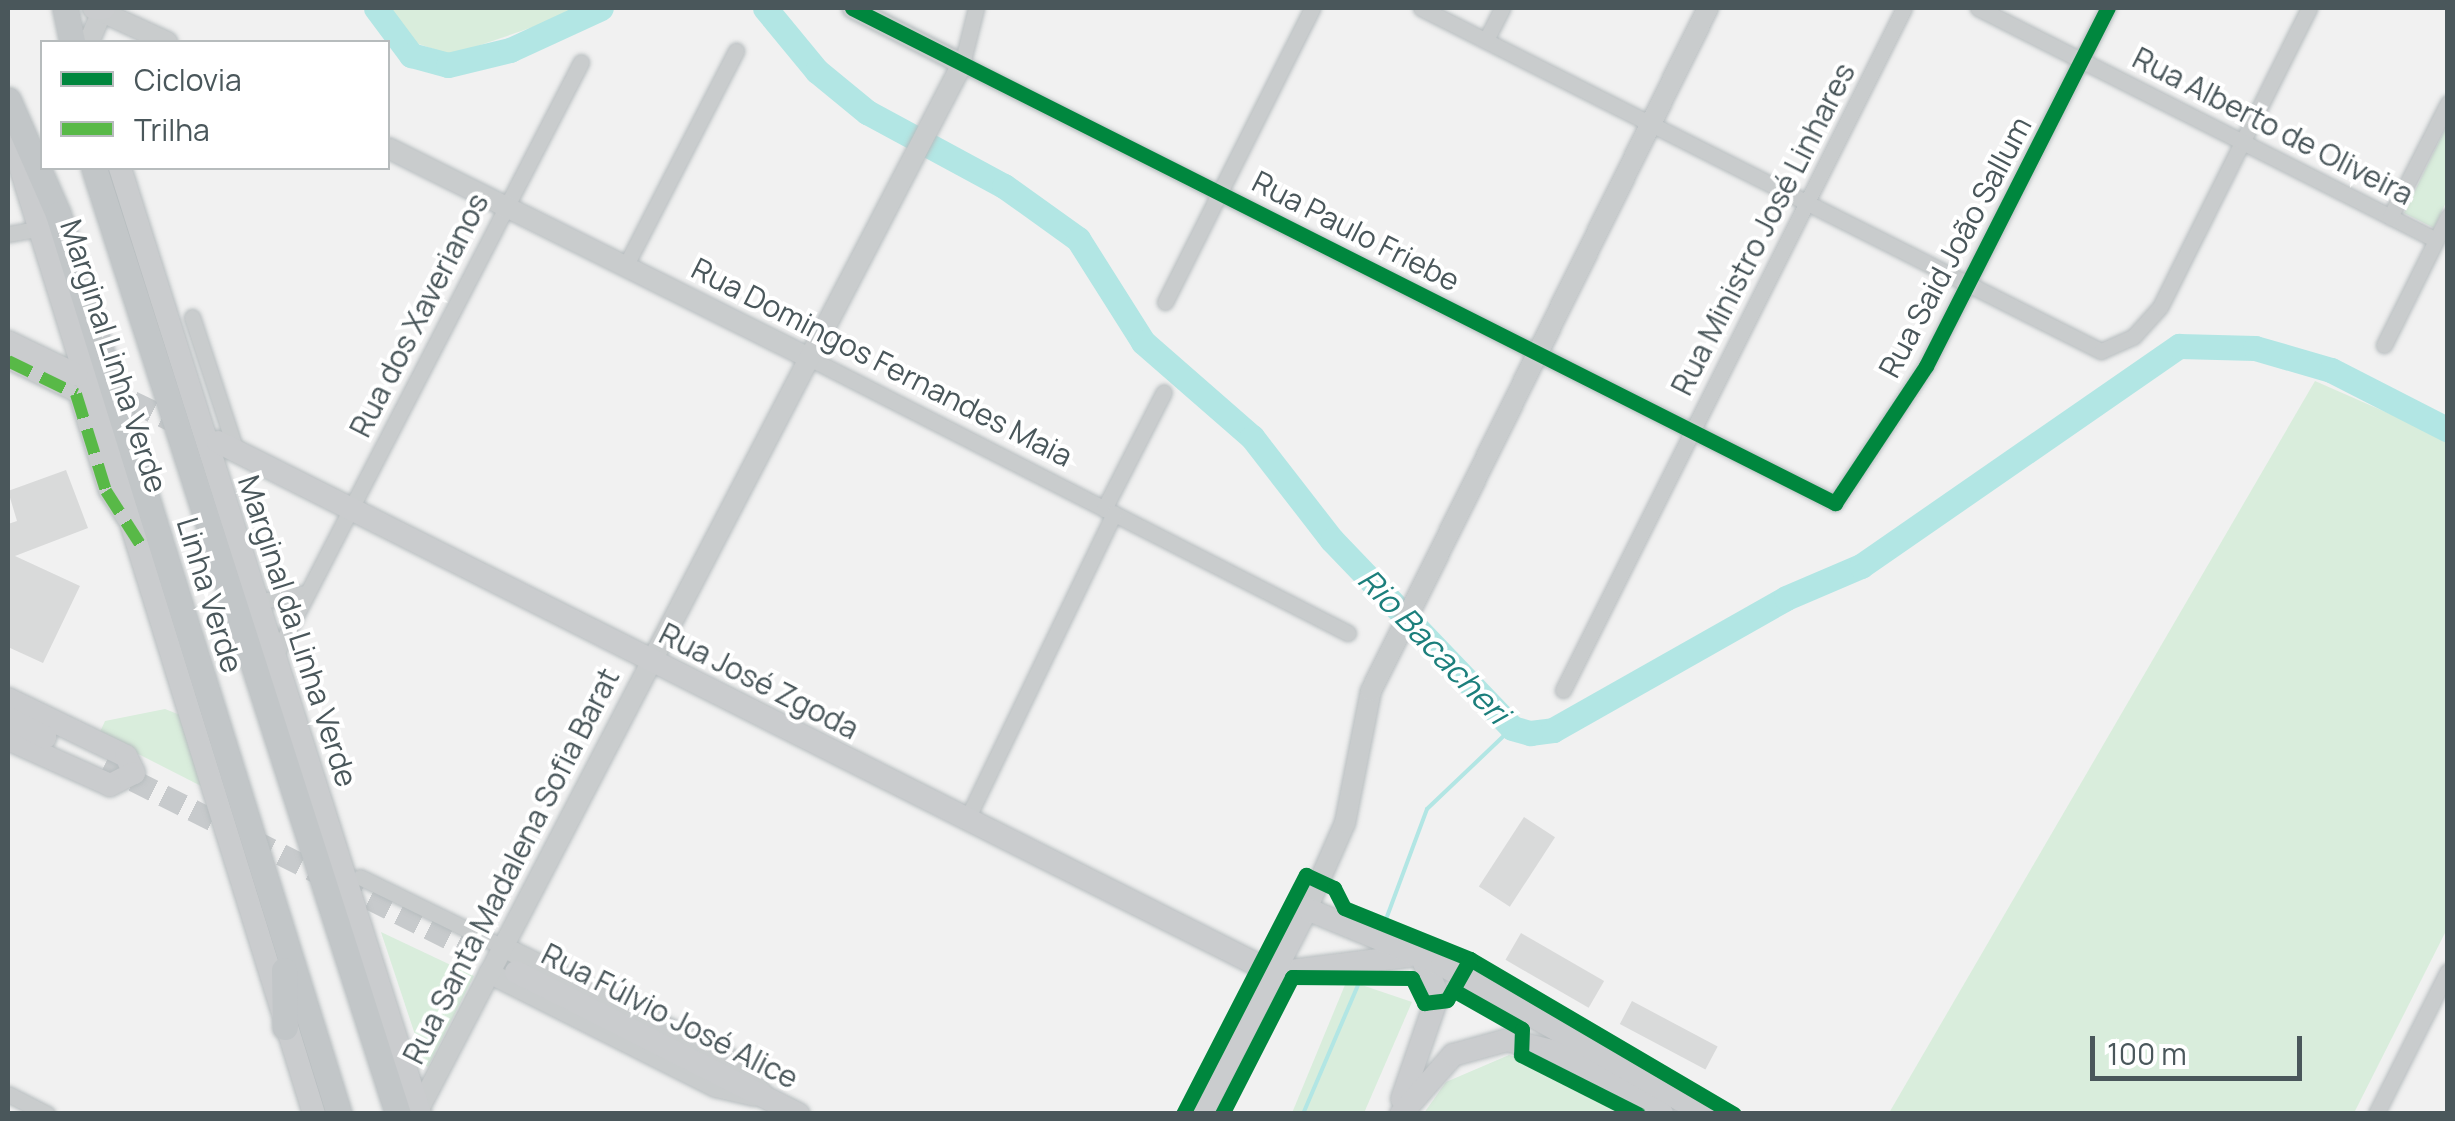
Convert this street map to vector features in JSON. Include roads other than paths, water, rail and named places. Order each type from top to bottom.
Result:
[{"type":"highway","points":[[65,8],[72,40]]},
{"type":"highway","name":"Linha Verde","points":[[8,100],[58,214],[340,1114]]},
{"type":"highway","name":"Linha Verde","points":[[95,170],[412,1112]]},
{"type":"highway","points":[[283,940],[285,1027]]},
{"type":"main road","name":"Marginal Linha Verde","points":[[8,127],[142,547]]},
{"type":"main road","name":"Marginal da Linha Verde","points":[[121,170],[275,656],[412,1112]]},
{"type":"main road","points":[[8,342],[77,375]]},
{"type":"main road","name":"Rua José Zgoda","points":[[227,447],[1274,973]]},
{"type":"main road","points":[[142,547],[314,1114]]},
{"type":"main road","points":[[8,698],[126,756],[134,773],[110,786],[8,739]]},
{"type":"main road","points":[[8,718],[104,766]]},
{"type":"main road","points":[[1201,1114],[1307,909],[1366,935],[1389,951],[1419,957],[1705,1114]]},
{"type":"main road","points":[[1274,973],[1389,951]]},
{"type":"main road","points":[[1399,1114],[1438,994],[1419,957]]},
{"type":"main road","name":"Rua Fúlvio José Alice","points":[[516,972],[798,1114]]},
{"type":"main road","points":[[1399,1114],[1453,1055],[1507,1040],[1552,1051],[1662,1114]]},
{"type":"street","name":"Rua Paulo Friebe","points":[[852,8],[1835,503]]},
{"type":"street","name":"Rua Santa Madalena Sofia Barat","points":[[412,1112],[490,973],[962,64],[976,8]]},
{"type":"street","points":[[1165,302],[1312,8]]},
{"type":"street","points":[[1422,8],[2101,352],[2133,336],[2160,308],[2309,8]]},
{"type":"street","points":[[1486,40],[1502,8]]},
{"type":"street","points":[[1307,909],[1339,843],[1364,710],[1392,644],[1708,8]]},
{"type":"street","name":"Rua Ministro José Linhares","points":[[1563,690],[1904,8]]},
{"type":"street","name":"Rua Alberto de Oliveira","points":[[1978,8],[2436,240]]},
{"type":"street","name":"Rua Said João Sallum","points":[[1835,503],[1900,410],[1970,285],[2108,8]]},
{"type":"street","points":[[89,40],[100,9],[163,40]]},
{"type":"street","points":[[626,265],[736,51]]},
{"type":"street","name":"Rua dos Xaverianos","points":[[275,656],[581,62]]},
{"type":"street","points":[[2390,216],[2448,103]]},
{"type":"street","name":"Rua Domingos Fernandes Maia","points":[[390,149],[506,204],[1348,633]]},
{"type":"street","points":[[2384,345],[2448,216]]},
{"type":"street","points":[[8,234],[42,228]]},
{"type":"street","points":[[192,317],[227,447]]},
{"type":"street","points":[[8,361],[76,394],[106,492],[142,547]]},
{"type":"street","points":[[967,819],[1164,392]]},
{"type":"street","points":[[257,602],[306,593]]},
{"type":"street","points":[[360,877],[727,1056],[766,1098]]},
{"type":"street","points":[[2376,1114],[2448,971]]},
{"type":"street","points":[[490,973],[716,1087],[766,1098]]},
{"type":"street","points":[[8,1094],[38,1112]]},
{"type":"waterway","name":"Rio Bacacheri","points":[[376,8],[411,55],[448,65],[510,50],[601,8]]},
{"type":"waterway","name":"Rio Bacacheri","points":[[765,8],[817,71],[867,112],[1004,186],[1078,239],[1143,342],[1252,437],[1332,540],[1512,728],[1530,733],[1553,730],[1786,598],[1861,566],[2179,346],[2255,348],[2331,370],[2448,430]]},
{"type":"waterway","points":[[1382,930],[1427,809],[1512,728]]},
{"type":"waterway","points":[[1303,1114],[1364,971]]},
{"type":"tunnel","points":[[103,388],[187,428]]},
{"type":"tunnel","points":[[104,766],[513,971]]}]
